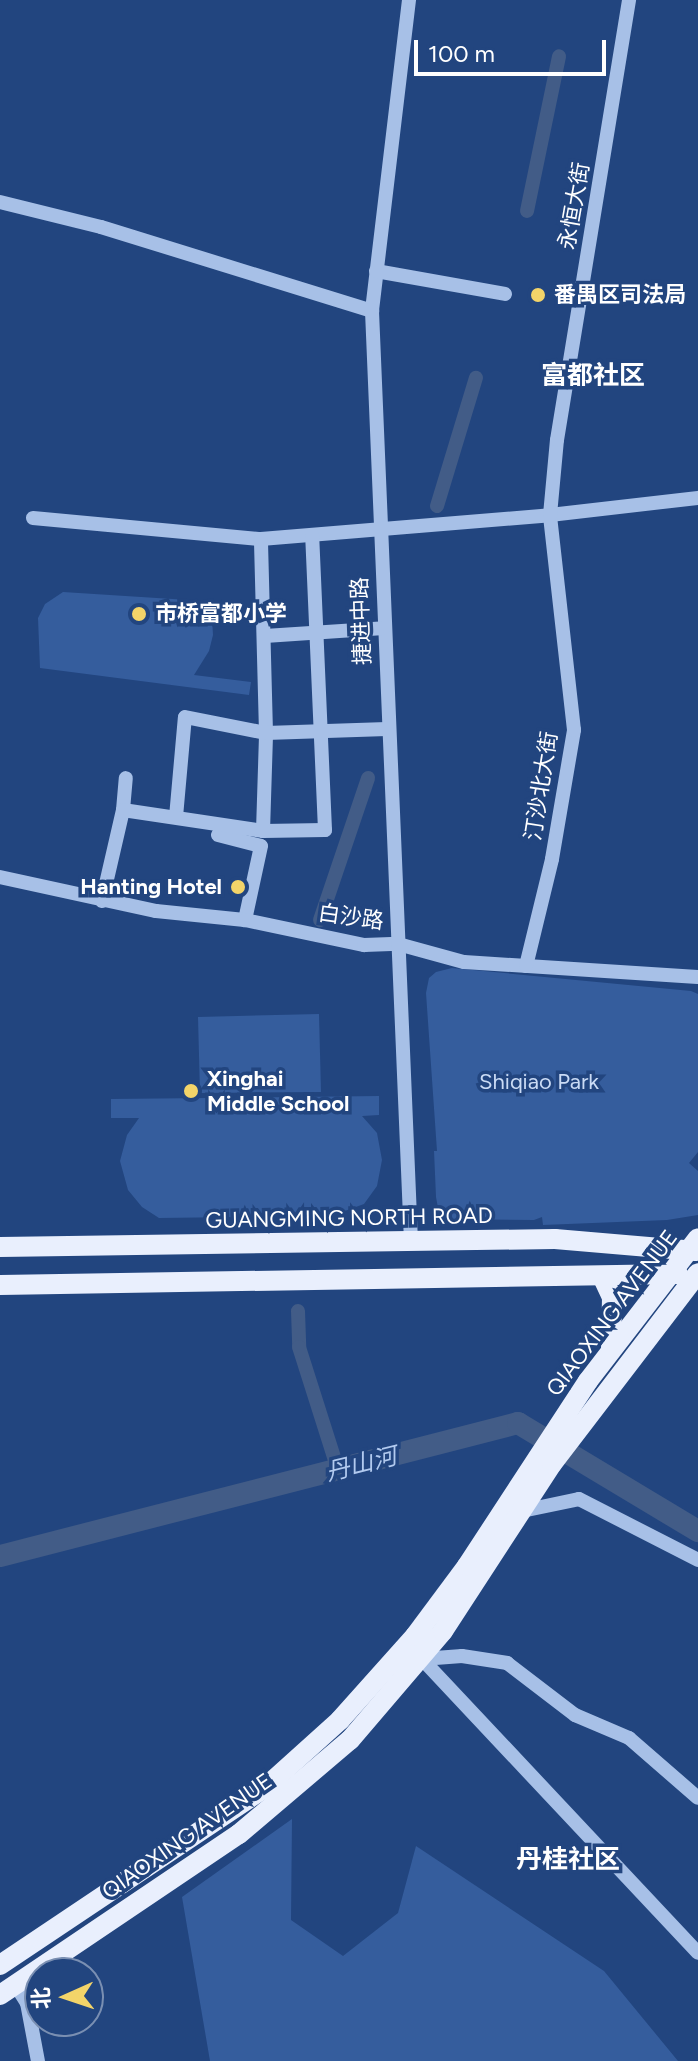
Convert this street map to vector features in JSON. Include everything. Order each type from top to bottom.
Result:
[{"type":"main road","name":"GUANGMING NORTH ROAD","points":[[0,1247],[555,1239],[694,1247]]},
{"type":"main road","points":[[592,1242],[597,1276],[612,1297],[614,1321],[611,1350]]},
{"type":"main road","name":"QIAOXING AVENUE","points":[[570,1423],[611,1350],[694,1247]]},
{"type":"main road","points":[[0,1285],[698,1273]]},
{"type":"main road","name":"QIAOXING AVENUE","points":[[570,1423],[698,1273]]},
{"type":"main road","points":[[546,1458],[570,1423]]},
{"type":"main road","name":"QIAOXING AVENUE","points":[[8,1990],[239,1834],[350,1740],[422,1659],[522,1511],[546,1458]]},
{"type":"main road","name":"QIAOXING AVENUE","points":[[0,1965],[257,1792],[313,1746],[415,1636],[546,1458]]},
{"type":"street","name":"捷进中路","points":[[409,0],[372,311],[387,729],[411,1241]]},
{"type":"street","name":"永恒大街","points":[[550,515],[557,440],[629,0]]},
{"type":"street","points":[[0,202],[101,227],[372,311]]},
{"type":"street","points":[[376,271],[505,294]]},
{"type":"street","points":[[33,518],[261,539],[550,515],[698,498]]},
{"type":"street","name":"汀沙北大街","points":[[526,966],[552,859],[574,730],[550,515]]},
{"type":"street","points":[[123,810],[263,831],[325,830],[312,535]]},
{"type":"street","points":[[261,539],[266,733],[263,831]]},
{"type":"street","points":[[265,636],[384,628]]},
{"type":"street","points":[[176,817],[185,717],[266,733],[387,729]]},
{"type":"street","points":[[102,901],[123,810],[126,778]]},
{"type":"street","points":[[218,835],[261,846],[245,920]]},
{"type":"street","name":"白沙路","points":[[0,877],[156,911],[245,920],[364,945],[398,944],[464,962],[698,977]]},
{"type":"street","points":[[522,1511],[579,1499],[698,1560]]},
{"type":"street","points":[[422,1659],[462,1656],[507,1663],[575,1715],[629,1738],[698,1798]]},
{"type":"street","points":[[422,1659],[693,1947]]},
{"type":"street","points":[[693,1947],[698,1930]]},
{"type":"street","points":[[8,1990],[27,2003],[38,2061]]},
{"type":"green space","points":[[63,592],[188,600],[206,607],[212,618],[213,635],[209,651],[194,675],[251,682],[249,695],[40,668],[38,618],[45,604]]},
{"type":"green space","name":"Shiqiao Park","points":[[452,968],[698,994],[698,1152],[689,1163],[698,1171],[698,1215],[667,1220],[543,1225],[542,1217],[534,1220],[440,1219],[436,1197],[434,1151],[437,1151],[426,993],[429,978],[436,972]]},
{"type":"green space","points":[[319,1014],[321,1092],[200,1093],[198,1017]]},
{"type":"green space","points":[[379,1096],[379,1115],[362,1116],[377,1133],[382,1160],[377,1186],[364,1204],[331,1216],[159,1218],[142,1207],[128,1190],[120,1161],[127,1135],[139,1118],[111,1118],[111,1099]]},
{"type":"green space","points":[[292,1819],[291,1920],[343,1956],[398,1913],[416,1846],[604,1971],[678,2061],[210,2061],[182,1897]]},
{"type":"waterway","points":[[527,211],[559,56]]},
{"type":"waterway","points":[[437,506],[476,378]]},
{"type":"waterway","points":[[320,920],[368,778]]},
{"type":"waterway","points":[[298,1311],[299,1347],[338,1470]]},
{"type":"waterway","name":"丹山河","points":[[0,1556],[518,1423],[698,1531]]},
{"type":"place","name":"番禺区司法局","points":[[538,295]]},
{"type":"place","name":"市桥富都小学","points":[[139,614]]},
{"type":"place","name":"Hanting Hotel","points":[[238,887]]},
{"type":"place","name":"Xinghai Middle School","points":[[191,1091]]},
{"type":"district","name":"富都社区","points":[[593,376]]},
{"type":"district","name":"丹桂社区","points":[[568,1860]]}]
